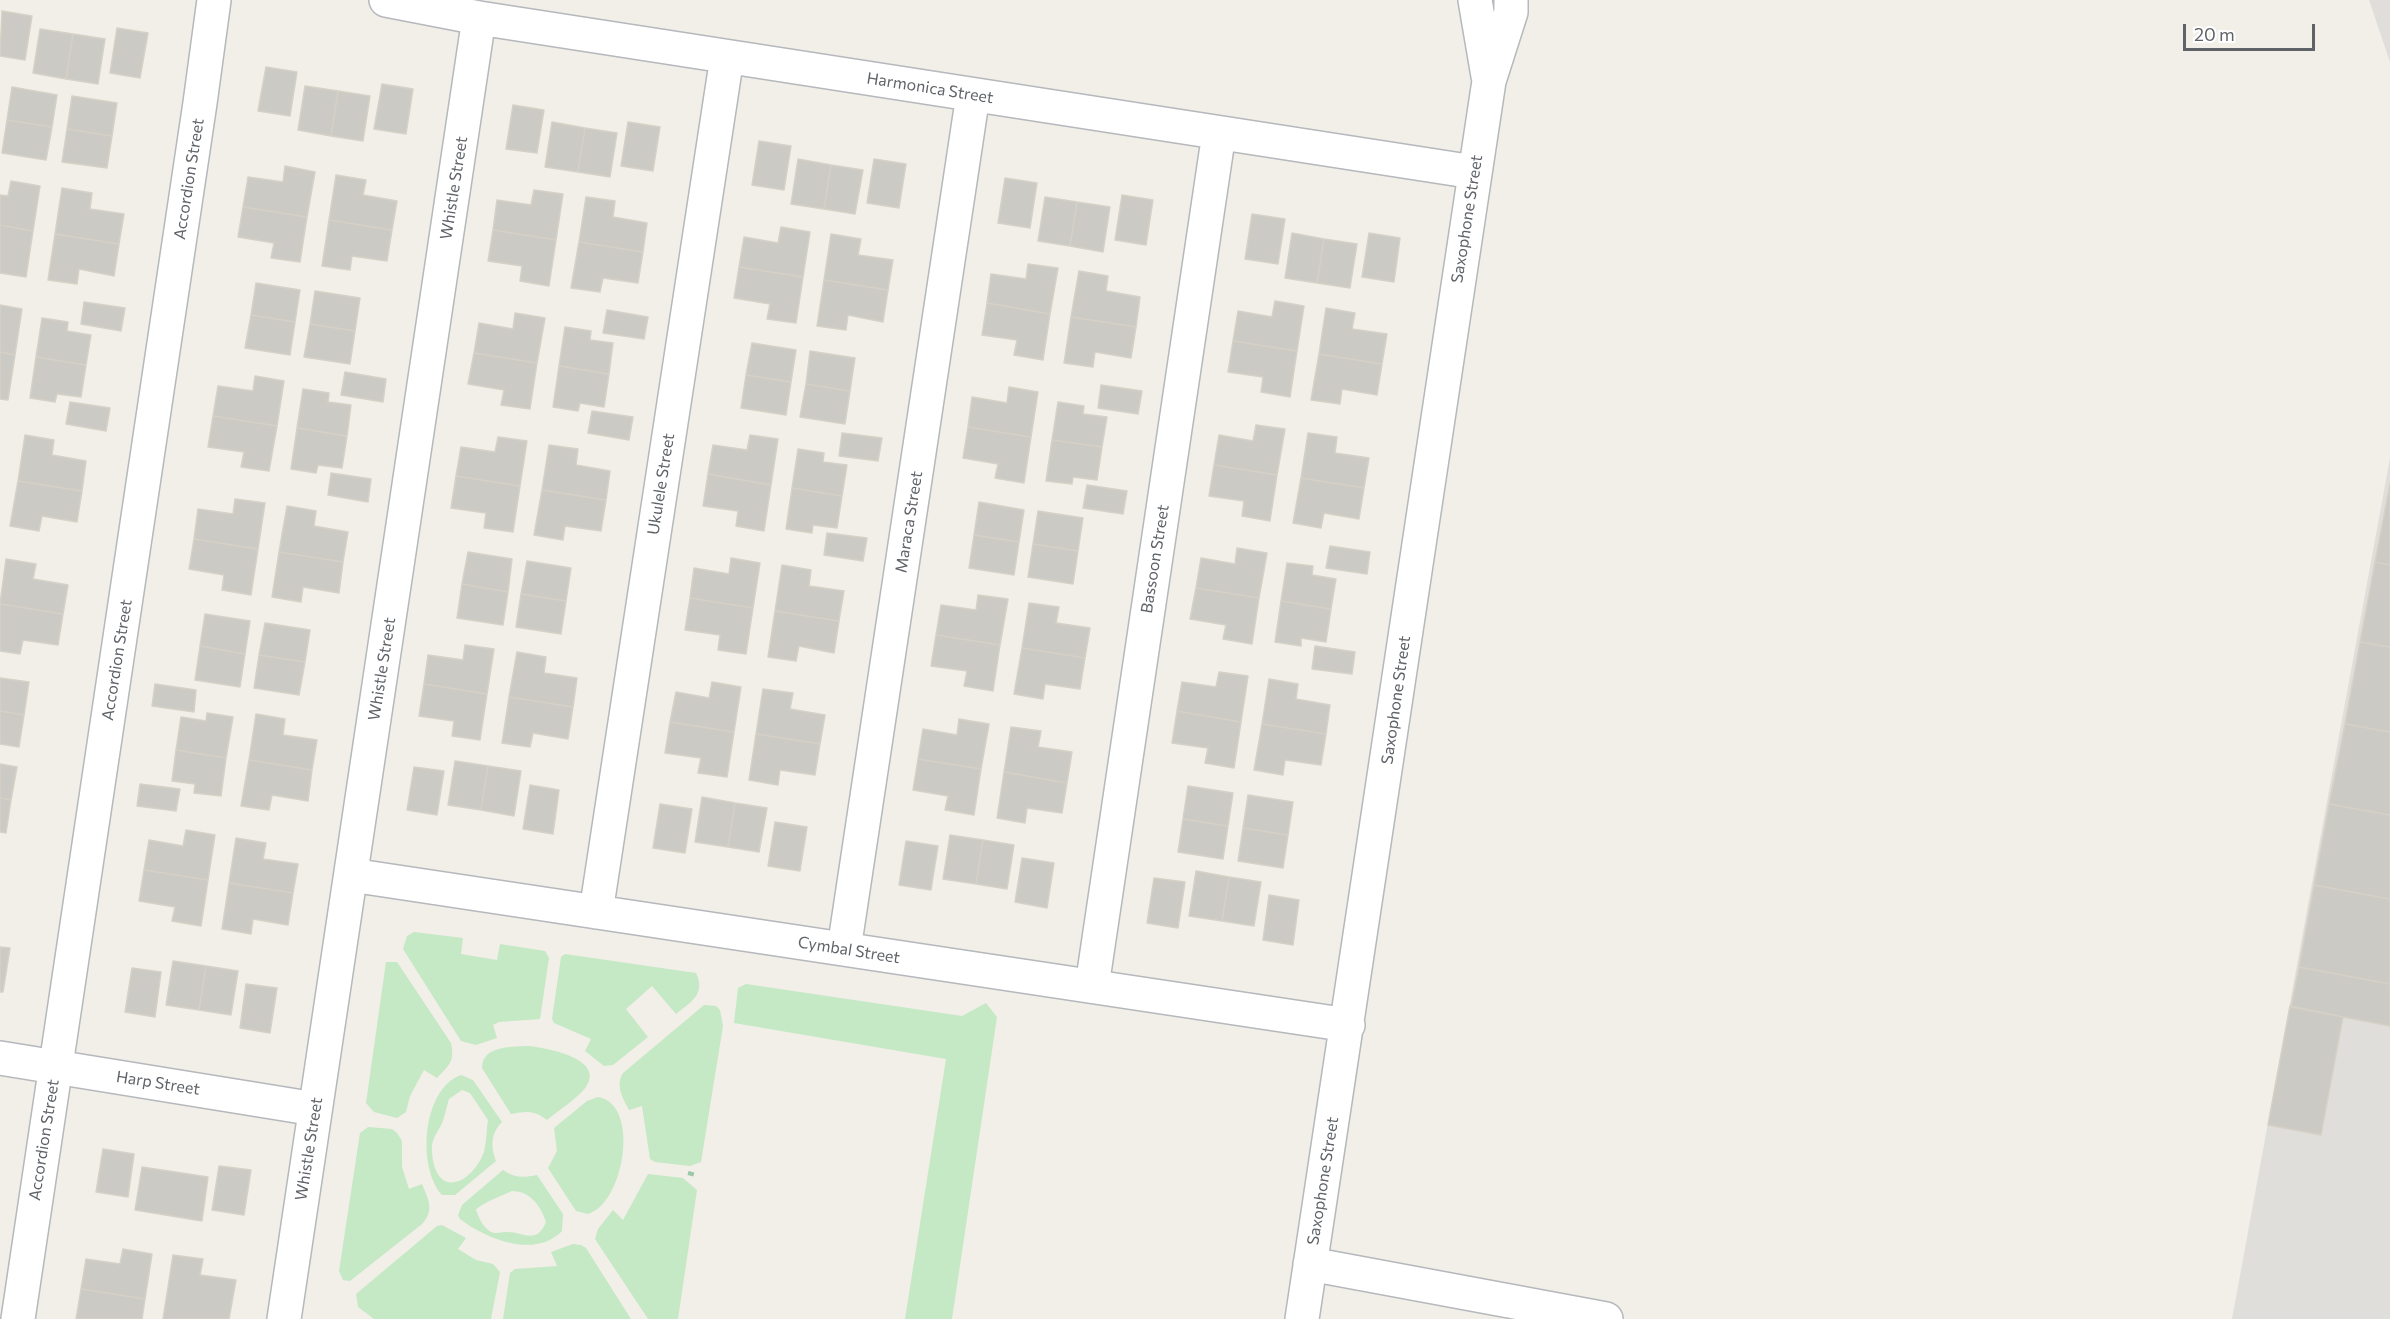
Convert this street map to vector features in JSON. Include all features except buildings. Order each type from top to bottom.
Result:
[{"type":"street","name":"Accordion Street","points":[[18,1319],[213,0]]},
{"type":"street","name":"Harmonica Street","points":[[386,0],[479,18],[1474,172]]},
{"type":"street","name":"Saxophone Street","points":[[1475,0],[1489,81]]},
{"type":"street","name":"Saxophone Street","points":[[1302,1319],[1474,172],[1489,81],[1511,12],[1511,0]]},
{"type":"street","name":"Whistle Street","points":[[284,1319],[479,18]]},
{"type":"street","name":"Ukulele Street","points":[[596,912],[727,57]]},
{"type":"street","name":"Maraca Street","points":[[844,949],[973,95]]},
{"type":"street","name":"Bassoon Street","points":[[1092,986],[1220,133]]},
{"type":"street","name":"Cymbal Street","points":[[351,875],[1347,1025]]},
{"type":"street","name":"Harp Street","points":[[0,1058],[315,1109]]},
{"type":"street","points":[[1310,1264],[1606,1319]]},
{"type":"path","points":[[688,1173],[696,1175]]},
{"type":"shaded area","points":[[2369,0],[2390,0],[2390,62]]},
{"type":"shaded area","points":[[2390,458],[2390,1319],[2232,1319]]},
{"type":"green space","points":[[414,932],[463,938],[461,954],[497,960],[500,944],[545,951],[549,958],[540,1019],[499,1022],[493,1025],[497,1038],[476,1045],[461,1041],[403,949],[407,936]]},
{"type":"green space","points":[[565,954],[696,973],[699,980],[698,992],[692,1001],[676,1014],[652,986],[626,1009],[648,1037],[613,1065],[604,1066],[585,1051],[591,1039],[554,1023],[552,1019],[561,957]]},
{"type":"green space","points":[[386,962],[397,962],[451,1043],[452,1049],[450,1063],[437,1078],[424,1070],[410,1096],[406,1112],[397,1118],[374,1112],[366,1103]]},
{"type":"green space","points":[[746,984],[962,1016],[986,1003],[997,1017],[952,1319],[905,1319],[946,1059],[734,1023],[738,988]]},
{"type":"green space","points":[[704,1005],[716,1006],[720,1010],[723,1026],[701,1162],[690,1166],[655,1162],[650,1159],[642,1106],[629,1110],[621,1092],[621,1078],[623,1073]]},
{"type":"green space","points":[[527,1046],[570,1056],[587,1068],[590,1077],[586,1087],[573,1100],[547,1120],[530,1112],[511,1114],[482,1068],[487,1055],[498,1049]]},
{"type":"green space","points":[[461,1075],[473,1080],[502,1122],[495,1131],[493,1141],[496,1161],[455,1195],[442,1195],[434,1182],[427,1148],[431,1112],[438,1096],[448,1083]],"holes":[[[462,1090],[470,1093],[488,1120],[485,1149],[475,1168],[467,1176],[459,1181],[451,1182],[438,1175],[434,1165],[433,1141],[443,1122],[449,1099]]]},
{"type":"green space","points":[[598,1097],[611,1104],[620,1117],[623,1154],[611,1192],[601,1206],[588,1214],[576,1211],[548,1168],[557,1151],[554,1128],[587,1101]]},
{"type":"green space","points":[[368,1127],[392,1129],[397,1133],[402,1141],[402,1167],[409,1189],[422,1184],[429,1209],[422,1224],[350,1281],[343,1280],[339,1271],[360,1133]]},
{"type":"green space","points":[[503,1170],[519,1177],[537,1175],[563,1214],[562,1231],[538,1244],[511,1243],[483,1233],[460,1219],[458,1215],[462,1205]],"holes":[[[512,1191],[534,1200],[541,1210],[546,1222],[542,1229],[538,1234],[529,1236],[512,1232],[495,1233],[488,1230],[476,1210],[487,1202]]]},
{"type":"green space","points":[[648,1174],[683,1178],[697,1190],[678,1319],[648,1319],[595,1239],[598,1229],[613,1210],[623,1220]]},
{"type":"green space","points":[[442,1225],[466,1238],[458,1249],[476,1260],[493,1264],[500,1272],[491,1319],[374,1319],[358,1307],[356,1294],[437,1226]]},
{"type":"green space","points":[[573,1244],[586,1248],[631,1319],[503,1319],[510,1273],[515,1269],[557,1266],[551,1252]]}]
